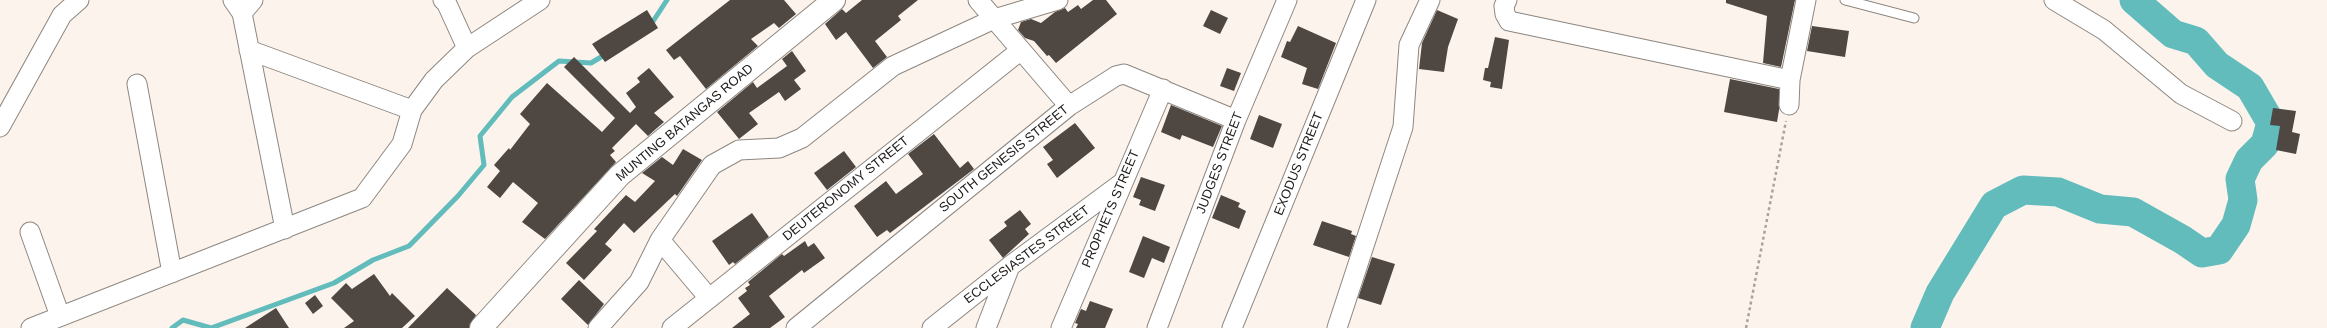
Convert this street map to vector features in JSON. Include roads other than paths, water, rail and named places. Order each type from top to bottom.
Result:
[{"type":"street","points":[[0,127],[62,15],[79,0]]},
{"type":"street","points":[[443,0],[446,2],[466,48]]},
{"type":"street","points":[[31,328],[362,198],[402,144],[412,110],[434,80],[466,48],[540,0]]},
{"type":"street","points":[[978,0],[1069,106]]},
{"type":"street","points":[[598,328],[639,282],[660,240],[712,165],[739,150],[778,148],[802,138],[893,66],[994,19],[1058,0]]},
{"type":"street","name":"JUDGES STREET","points":[[1157,328],[1236,120],[1287,0]]},
{"type":"street","name":"EXODUS STREET","points":[[1232,328],[1366,0]]},
{"type":"street","points":[[1337,328],[1403,127],[1409,45],[1430,0]]},
{"type":"street","points":[[1507,0],[1504,6],[1505,14],[1509,21],[1790,80]]},
{"type":"street","points":[[1789,105],[1790,80],[1806,0]]},
{"type":"street","points":[[2054,0],[2104,30],[2181,94],[2232,121]]},
{"type":"street","name":"MUNTING BATANGAS ROAD","points":[[481,328],[620,176],[828,2]]},
{"type":"street","points":[[243,4],[249,50],[285,229]]},
{"type":"street","points":[[249,50],[412,110]]},
{"type":"street","name":"DEUTERONOMY STREET","points":[[672,328],[1021,50]]},
{"type":"street","name":"SOUTH GENESIS STREET","points":[[796,328],[1069,106],[1116,76],[1124,74],[1236,120]]},
{"type":"street","points":[[137,84],[172,273]]},
{"type":"street","name":"PROPHETS STREET","points":[[1061,328],[1163,90]]},
{"type":"street","name":"ECCLESIASTES STREET","points":[[932,328],[1010,266],[1122,184]]},
{"type":"street","points":[[30,232],[60,316]]},
{"type":"street","points":[[660,240],[709,298]]},
{"type":"street","points":[[986,328],[1010,266]]},
{"type":"lane","points":[[1845,0],[1914,18]]},
{"type":"waterway","points":[[650,26],[667,0]]},
{"type":"waterway","points":[[1925,328],[1940,293],[1994,205],[2023,190],[2058,192],[2100,209],[2133,212],[2183,240],[2202,253],[2219,250],[2236,225],[2243,200],[2240,179],[2249,160],[2265,144],[2271,123],[2250,87],[2217,65],[2196,41],[2173,34],[2134,0]]},
{"type":"waterway","points":[[172,328],[183,320],[211,328],[334,283],[373,260],[409,246],[458,196],[484,165],[480,136],[512,97],[559,61],[591,63],[606,54]]}]
